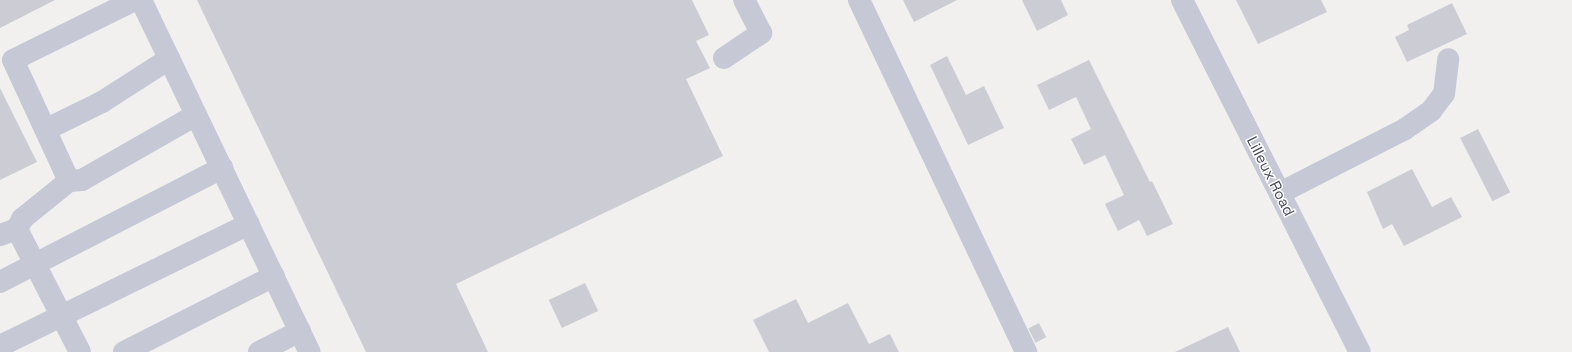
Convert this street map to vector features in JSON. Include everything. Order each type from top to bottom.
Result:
[{"type":"street","points":[[69,181],[47,128],[13,60],[135,0]]},
{"type":"street","points":[[141,0],[310,352]]},
{"type":"street","points":[[724,58],[761,33],[744,0]]},
{"type":"street","points":[[859,0],[1026,352]]},
{"type":"street","name":"Lilleux Road","points":[[1182,0],[1360,352]]},
{"type":"street","points":[[47,128],[102,102],[169,59]]},
{"type":"street","points":[[1280,193],[1405,130],[1431,111],[1444,94],[1448,59]]},
{"type":"street","points":[[80,352],[36,264],[8,232],[69,181],[82,180],[196,116]]},
{"type":"street","points":[[0,282],[222,168]]},
{"type":"street","points":[[0,346],[248,224]]},
{"type":"street","points":[[124,352],[274,276]]},
{"type":"street","points":[[259,352],[300,331]]},
{"type":"building","points":[[0,0],[55,0],[0,28]]},
{"type":"building","points":[[197,0],[692,0],[709,35],[696,41],[710,68],[686,79],[723,156],[456,284],[488,352],[366,352]]},
{"type":"building","points":[[903,0],[957,0],[914,22]]},
{"type":"building","points":[[1022,0],[1061,0],[1068,15],[1037,31]]},
{"type":"building","points":[[1236,0],[1321,0],[1327,12],[1258,44]]},
{"type":"building","points":[[1452,3],[1467,34],[1407,62],[1395,37],[1409,30],[1407,25]]},
{"type":"building","points":[[947,56],[966,95],[984,86],[1004,128],[968,145],[930,65]]},
{"type":"building","points":[[1089,60],[1150,182],[1152,181],[1173,224],[1147,236],[1139,220],[1118,231],[1105,204],[1124,195],[1105,155],[1084,165],[1071,139],[1091,129],[1076,97],[1049,110],[1037,85]]},
{"type":"building","points":[[0,88],[37,162],[0,180]]},
{"type":"building","points":[[1478,129],[1510,192],[1492,201],[1460,138]]},
{"type":"building","points":[[1412,169],[1432,207],[1451,197],[1462,217],[1404,246],[1392,224],[1383,229],[1367,192]]},
{"type":"building","points":[[585,283],[598,311],[562,328],[549,300]]},
{"type":"building","points":[[796,299],[808,323],[848,303],[869,344],[890,334],[899,352],[769,352],[753,320]]},
{"type":"building","points":[[1039,323],[1046,337],[1036,343],[1028,328]]},
{"type":"building","points":[[1228,327],[1240,352],[1175,352]]}]
